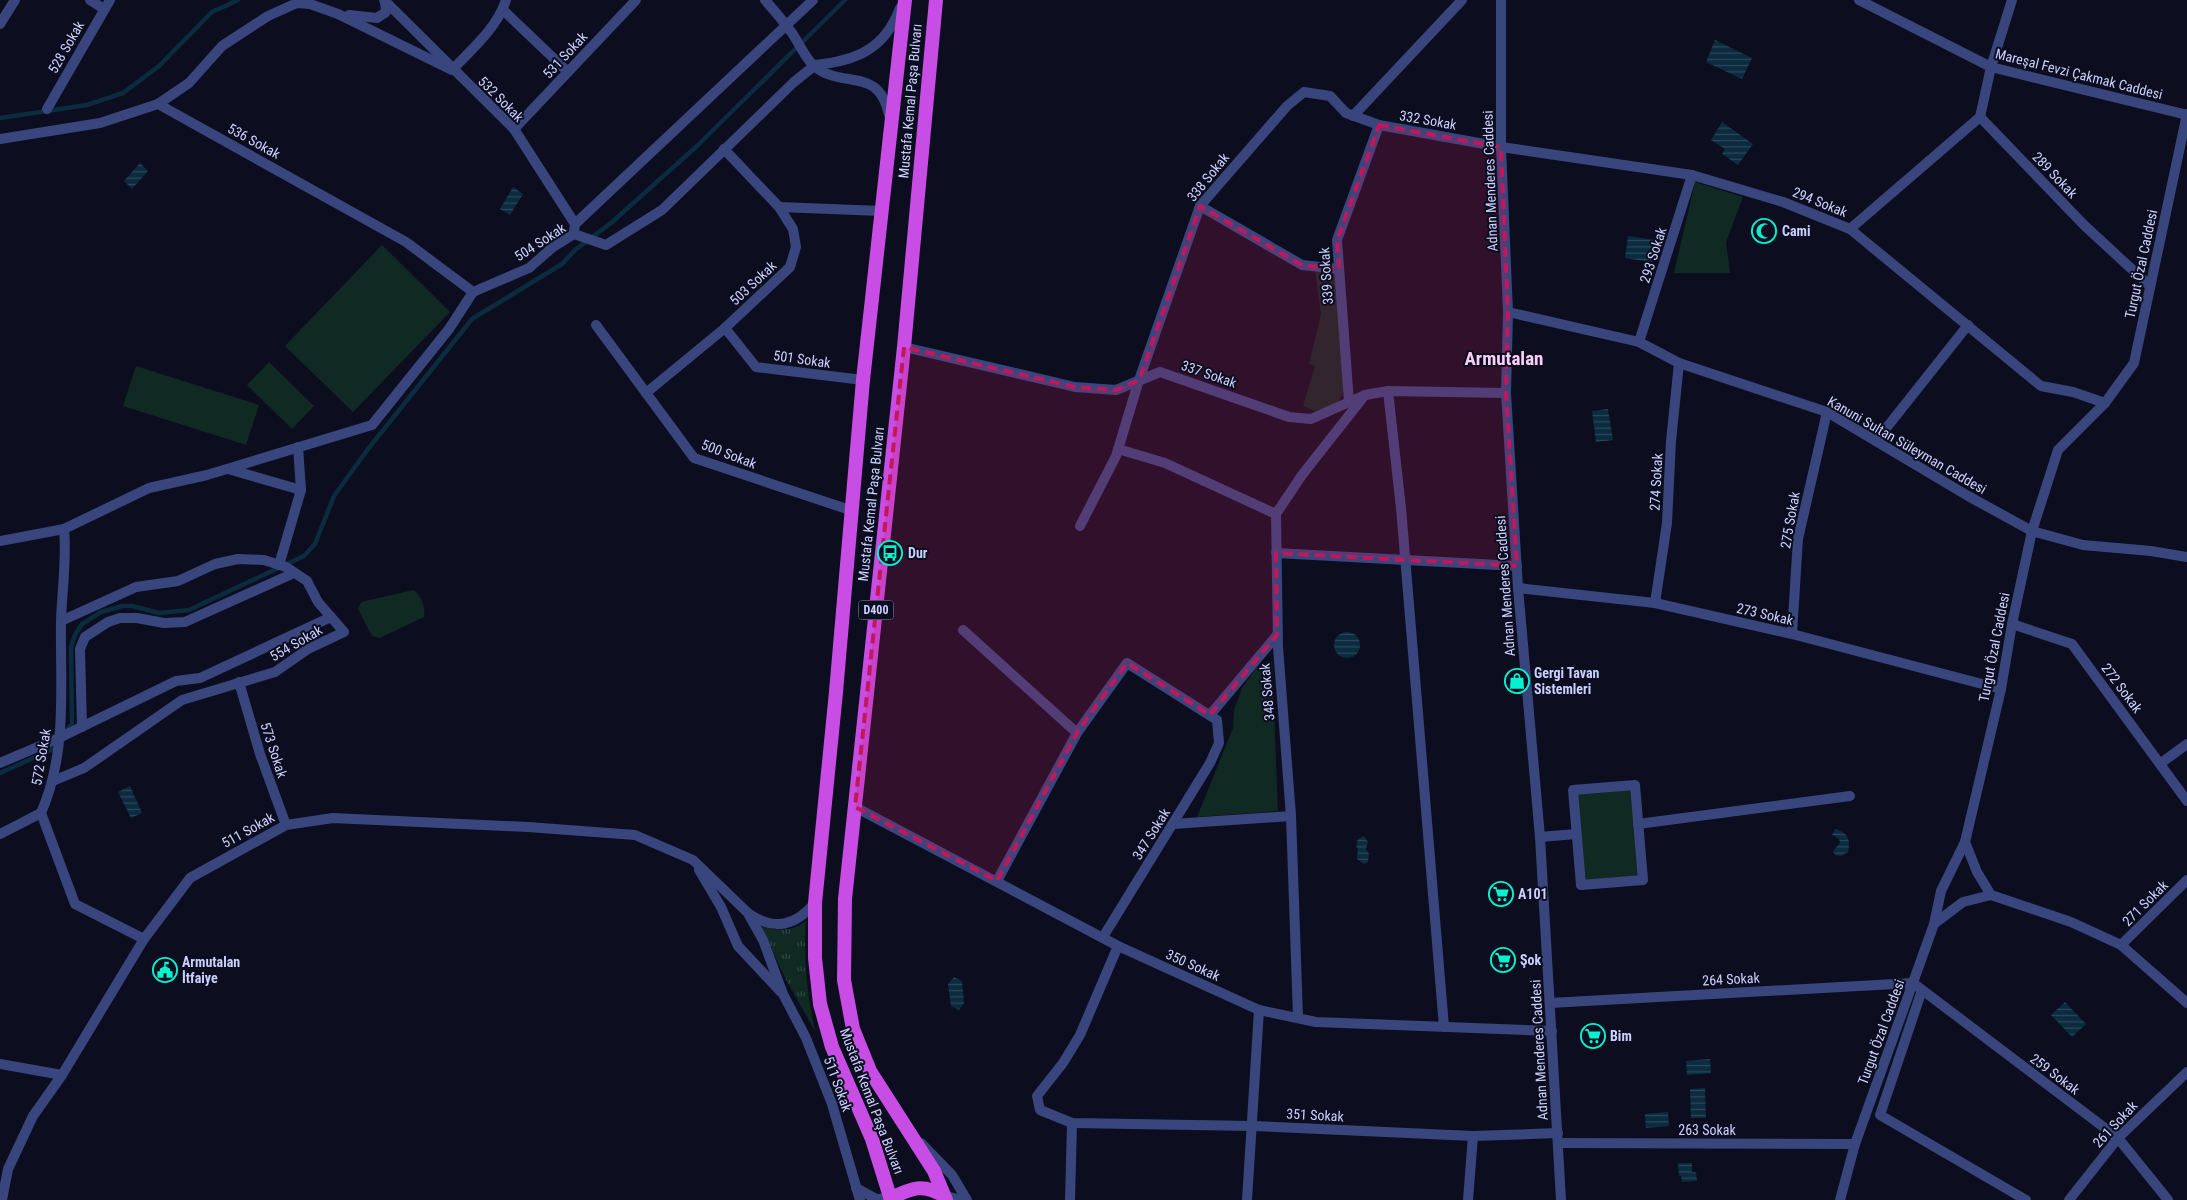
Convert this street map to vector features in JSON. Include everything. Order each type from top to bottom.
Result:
[{"type":"highway","name":"Mustafa Kemal Paşa Bulvarı","points":[[891,1199],[872,1139],[832,1047],[820,1004],[815,958],[815,903],[853,511],[863,380],[904,0]]},
{"type":"highway","name":"Mustafa Kemal Paşa Bulvarı","points":[[936,0],[904,347],[845,899],[844,980],[853,1029],[870,1071],[934,1171],[945,1198]]},
{"type":"highway","points":[[891,1199],[912,1188],[931,1188],[945,1198]]},
{"type":"street","points":[[0,24],[15,0]]},
{"type":"street","points":[[90,0],[107,5]]},
{"type":"street","name":"531 Sokak","points":[[514,129],[636,0]]},
{"type":"street","points":[[766,0],[787,26],[814,66],[832,75],[871,84],[879,91],[886,101],[891,123]]},
{"type":"street","points":[[574,229],[813,0]]},
{"type":"street","points":[[814,66],[836,63],[866,53],[877,45],[895,22],[904,0]]},
{"type":"street","points":[[1353,116],[1462,0]]},
{"type":"street","name":"Adnan Menderes Caddesi","points":[[1501,0],[1501,147],[1508,312],[1506,393],[1518,588],[1540,837],[1561,1200]]},
{"type":"street","name":"Mareşal Fevzi Çakmak Caddesi","points":[[1859,0],[1991,67],[2187,114]]},
{"type":"street","points":[[1850,229],[1980,118],[1991,67],[2012,0]]},
{"type":"street","points":[[338,14],[377,18],[386,12],[385,1]]},
{"type":"street","name":"532 Sokak","points":[[385,1],[452,70],[514,129],[574,229]]},
{"type":"street","points":[[0,140],[100,123],[158,104],[189,83],[222,46],[268,16],[297,3],[310,4],[338,14],[452,70],[487,32],[504,5],[568,72]]},
{"type":"street","name":"528 Sokak","points":[[47,108],[107,5]]},
{"type":"street","name":"504 Sokak","points":[[473,292],[529,268],[574,229],[606,245],[662,210],[794,82],[814,66]]},
{"type":"street","name":"338 Sokak","points":[[1080,526],[1118,449],[1139,380],[1200,206],[1287,106],[1304,92],[1330,96],[1346,113],[1380,125]]},
{"type":"street","name":"536 Sokak","points":[[158,104],[406,242],[473,292]]},
{"type":"street","name":"Turgut Özal Caddesi","points":[[1840,1200],[1855,1144],[1918,986],[1941,891],[1965,842],[2000,689],[2032,531],[2058,450],[2105,403],[2134,363],[2187,114]]},
{"type":"street","name":"289 Sokak","points":[[1980,118],[2084,225],[2150,286]]},
{"type":"street","name":"332 Sokak","points":[[1380,125],[1501,147]]},
{"type":"street","name":"339 Sokak","points":[[1350,402],[1336,240],[1380,125]]},
{"type":"street","name":"294 Sokak","points":[[1501,147],[1692,176],[1783,202],[1850,229],[2041,386],[2074,392],[2105,403]]},
{"type":"street","name":"503 Sokak","points":[[646,392],[725,328],[790,267],[796,247],[793,229],[779,207],[724,149]]},
{"type":"street","name":"293 Sokak","points":[[1639,342],[1692,176]]},
{"type":"street","points":[[1200,206],[1302,265],[1339,269]]},
{"type":"street","points":[[779,207],[880,212]]},
{"type":"street","points":[[0,542],[64,529],[149,488],[228,469],[372,425],[449,329],[473,292]]},
{"type":"street","name":"Kanuni Sultan Süleyman Caddesi","points":[[1508,312],[1639,342],[1679,363],[1826,412],[1968,496],[2032,531],[2083,545],[2151,551],[2187,557]]},
{"type":"street","name":"500 Sokak","points":[[596,325],[694,458],[853,511]]},
{"type":"street","points":[[1876,441],[1968,325]]},
{"type":"street","name":"501 Sokak","points":[[725,328],[756,367],[863,380]]},
{"type":"street","name":"337 Sokak","points":[[904,347],[1075,387],[1116,390],[1160,372],[1289,417],[1311,419],[1365,395],[1388,392],[1506,393]]},
{"type":"street","name":"274 Sokak","points":[[1656,603],[1668,523],[1671,441],[1679,363]]},
{"type":"street","points":[[1388,392],[1405,559],[1444,1027]]},
{"type":"street","points":[[1118,449],[1166,463],[1276,514],[1302,474],[1365,395]]},
{"type":"street","name":"275 Sokak","points":[[1792,634],[1798,539],[1826,412]]},
{"type":"street","points":[[280,565],[302,490],[298,447]]},
{"type":"street","points":[[228,469],[302,490]]},
{"type":"street","name":"348 Sokak","points":[[1276,514],[1278,635],[1291,816],[1298,1017]]},
{"type":"street","name":"572 Sokak","points":[[41,813],[53,781],[61,737],[61,621],[64,529]]},
{"type":"street","points":[[1276,553],[1517,566]]},
{"type":"street","name":"554 Sokak","points":[[53,781],[84,768],[182,700],[275,672],[308,649],[344,632],[318,602],[307,582],[280,565],[264,560],[238,559],[215,564],[178,581],[136,587],[61,621]]},
{"type":"street","points":[[82,727],[80,649],[85,637],[108,622],[120,618],[137,618],[164,623],[185,622],[294,573]]},
{"type":"street","name":"273 Sokak","points":[[1518,588],[1656,603],[1792,634],[2000,689]]},
{"type":"street","points":[[0,763],[61,737],[176,681],[200,678],[332,616]]},
{"type":"street","name":"272 Sokak","points":[[2012,624],[2072,644],[2187,801]]},
{"type":"street","points":[[963,630],[1077,733]]},
{"type":"street","points":[[997,881],[1077,733],[1127,664],[1210,715],[1278,635]]},
{"type":"street","name":"573 Sokak","points":[[238,682],[260,754],[286,825]]},
{"type":"street","name":"347 Sokak","points":[[1103,937],[1210,763],[1219,743],[1218,720],[1210,715]]},
{"type":"street","points":[[2161,763],[2187,744]]},
{"type":"street","points":[[1635,785],[1643,880],[1581,886],[1576,834],[1573,790],[1635,785]]},
{"type":"street","points":[[1638,824],[1850,796]]},
{"type":"street","name":"350 Sokak","points":[[855,807],[1118,946],[1259,1010],[1316,1022],[1552,1031]]},
{"type":"street","points":[[0,834],[41,813],[75,904],[144,940]]},
{"type":"street","points":[[1173,824],[1291,816]]},
{"type":"street","name":"511 Sokak","points":[[2,1200],[8,1169],[33,1116],[62,1075],[144,940],[190,878],[286,825],[333,818],[528,827],[634,835],[693,860],[749,914],[758,920],[780,924],[791,922],[804,916],[815,903]]},
{"type":"street","points":[[1540,837],[1576,834]]},
{"type":"street","points":[[1965,842],[1977,872],[1991,895]]},
{"type":"street","name":"511 Sokak","points":[[693,860],[721,907],[738,946],[783,994]]},
{"type":"street","name":"271 Sokak","points":[[2121,945],[2187,880]]},
{"type":"street","points":[[1934,924],[1963,902],[1991,895],[2071,922],[2121,945],[2187,1003]]},
{"type":"street","name":"511 Sokak","points":[[749,914],[763,940],[783,994],[806,1038],[832,1104],[860,1200]]},
{"type":"street","points":[[1070,1200],[1072,1123],[1040,1110],[1037,1096],[1080,1035],[1118,946]]},
{"type":"street","points":[[1918,986],[1880,1114],[2026,1200]]},
{"type":"street","name":"264 Sokak","points":[[1550,1003],[1918,986]]},
{"type":"street","name":"259 Sokak","points":[[1918,986],[2118,1138],[2168,1200]]},
{"type":"street","points":[[1247,1200],[1259,1010]]},
{"type":"street","points":[[0,1064],[62,1075]]},
{"type":"street","name":"261 Sokak","points":[[2069,1200],[2118,1138],[2187,1072]]},
{"type":"street","name":"351 Sokak","points":[[1072,1123],[1253,1126],[1558,1138]]},
{"type":"street","points":[[908,1129],[952,1175],[967,1200]]},
{"type":"street","points":[[1468,1200],[1474,1136]]},
{"type":"street","name":"263 Sokak","points":[[1558,1138],[1855,1144]]},
{"type":"street","points":[[856,1188],[876,1200],[891,1199]]},
{"type":"street","points":[[945,1198],[962,1200]]},
{"type":"highlighted area","points":[[1379,125],[1501,147],[1508,312],[1506,393],[1517,566],[1276,553],[1277,635],[1210,715],[1127,663],[1077,733],[997,881],[855,807],[904,347],[1075,387],[1116,390],[1139,380],[1200,206],[1302,265],[1339,269],[1337,240]]},
{"type":"green space","points":[[1695,182],[1743,197],[1726,242],[1730,273],[1674,273]]},
{"type":"green space","points":[[382,245],[450,312],[353,412],[285,346]]},
{"type":"green space","points":[[1315,270],[1337,271],[1344,391],[1336,406],[1315,411],[1303,406],[1315,366],[1309,364],[1321,314]]},
{"type":"green space","points":[[269,362],[314,406],[292,429],[247,385]]},
{"type":"green space","points":[[136,366],[259,405],[246,445],[123,406]]},
{"type":"green space","points":[[413,590],[422,602],[424,617],[380,638],[372,636],[358,609],[361,602]]},
{"type":"green space","points":[[1272,661],[1278,811],[1197,817],[1233,728],[1234,710],[1242,688],[1256,668]]},
{"type":"green space","points":[[1633,786],[1641,877],[1584,882],[1575,791]]},
{"type":"green space","points":[[806,921],[806,976],[815,1031],[784,976],[767,938],[758,926],[783,930],[800,925]]},
{"type":"water","points":[[1715,40],[1752,58],[1742,79],[1706,62]]},
{"type":"water","points":[[1722,122],[1753,144],[1738,165],[1722,154],[1725,149],[1711,140]]},
{"type":"water","points":[[140,163],[148,171],[132,189],[124,181]]},
{"type":"water","points":[[513,187],[523,194],[510,215],[500,209]]},
{"type":"water","points":[[1628,236],[1655,240],[1652,262],[1625,258]]},
{"type":"water","points":[[1608,409],[1613,440],[1596,442],[1592,411]]},
{"type":"water","points":[[1347,632],[1357,635],[1360,645],[1357,655],[1347,658],[1337,655],[1334,645],[1337,635]]},
{"type":"water","points":[[130,786],[142,813],[131,818],[118,792]]},
{"type":"water","points":[[1835,829],[1846,834],[1849,840],[1848,852],[1841,856],[1835,855],[1833,851],[1840,843],[1839,839],[1832,835]]},
{"type":"water","points":[[1364,836],[1368,842],[1366,849],[1369,854],[1368,862],[1364,864],[1357,859],[1358,849],[1356,846],[1358,839]]},
{"type":"water","points":[[954,977],[962,981],[964,1003],[959,1010],[951,1006],[948,984]]},
{"type":"water","points":[[2065,1002],[2086,1024],[2072,1037],[2051,1015]]},
{"type":"water","points":[[1710,1059],[1711,1073],[1687,1075],[1686,1061]]},
{"type":"water","points":[[1705,1088],[1706,1118],[1691,1118],[1690,1089]]},
{"type":"water","points":[[1668,1112],[1669,1126],[1646,1128],[1645,1114]]},
{"type":"water","points":[[1678,1163],[1692,1163],[1692,1172],[1696,1172],[1697,1181],[1682,1182],[1681,1176],[1679,1176]]},
{"type":"waterway","points":[[0,118],[87,105],[123,93],[159,66],[212,12],[238,0]]},
{"type":"waterway","points":[[65,732],[72,724],[71,647],[75,635],[82,624],[101,612],[122,606],[132,606],[159,613],[189,610],[304,556],[315,544],[334,496],[368,449],[472,319],[562,264],[575,250],[611,223],[697,146],[845,0]]},
{"type":"waterway","points":[[0,773],[51,750],[56,744]]},
{"type":"place","name":"Cami","points":[[1764,231]]},
{"type":"place","name":"Dur","points":[[890,553]]},
{"type":"place","name":"Gergi Tavan Sistemleri","points":[[1517,681]]},
{"type":"place","name":"A101","points":[[1501,894]]},
{"type":"place","name":"Şok","points":[[1503,960]]},
{"type":"place","name":"Armutalan İtfaiye","points":[[165,970]]},
{"type":"place","name":"Bim","points":[[1593,1036]]},
{"type":"district","name":"Armutalan","points":[[1504,358]]}]
